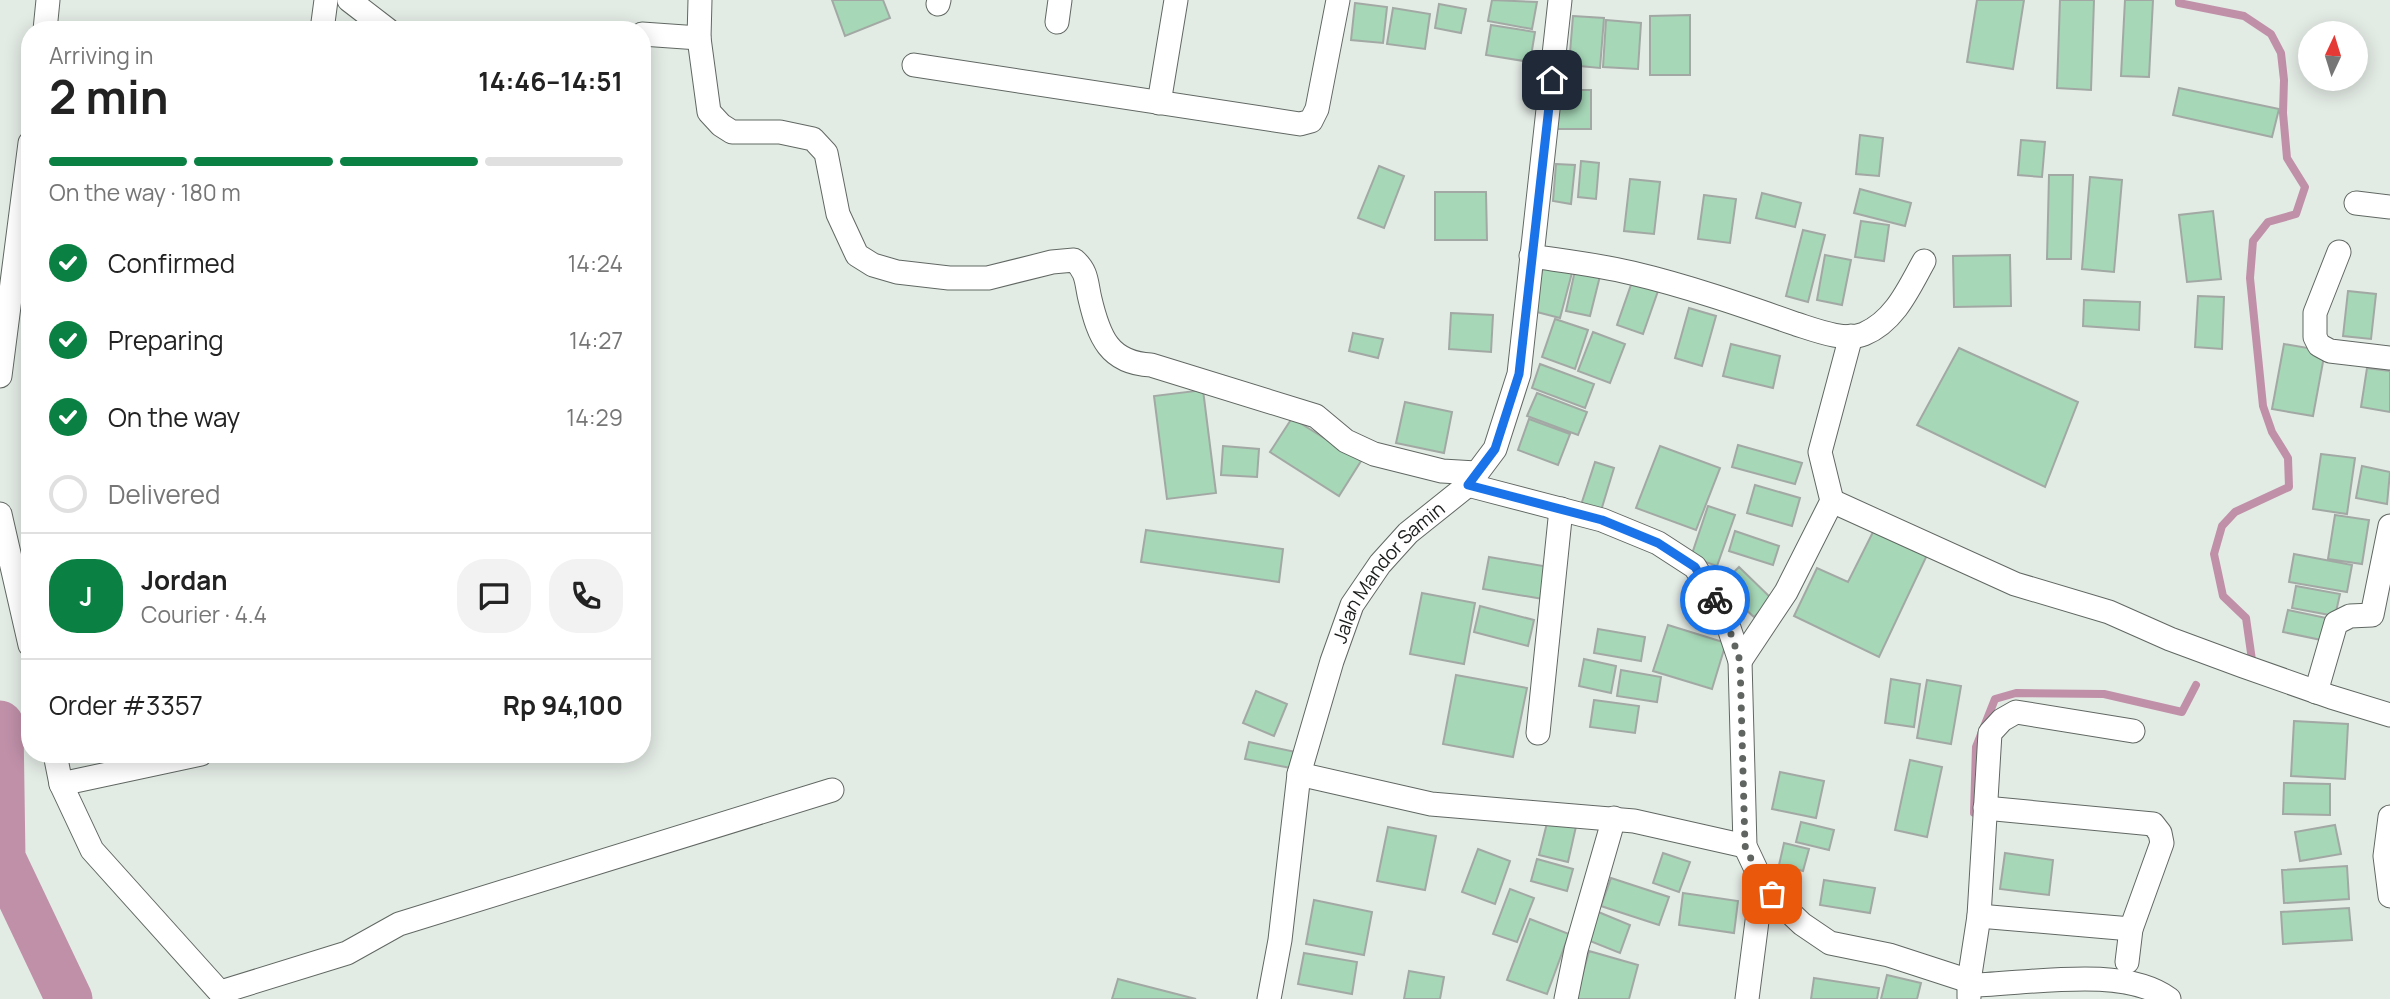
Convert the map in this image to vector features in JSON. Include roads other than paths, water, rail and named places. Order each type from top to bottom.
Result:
[{"type":"street","points":[[46,21],[48,0]]},
{"type":"street","points":[[323,21],[326,0]]},
{"type":"street","points":[[349,0],[376,21]]},
{"type":"street","points":[[700,0],[699,38],[709,112],[732,132],[780,132],[813,139],[826,153],[838,214],[849,242],[857,255],[873,265],[897,272],[949,278],[988,278],[1052,262],[1074,260],[1084,269],[1099,328],[1111,351],[1132,364],[1151,365],[1316,416],[1346,441],[1374,454],[1472,479],[1602,520],[1658,543],[1695,567],[1725,616],[1740,661],[1745,846],[1762,882],[1802,924],[1830,943],[1889,955],[1969,990]]},
{"type":"street","points":[[1159,103],[1176,0]]},
{"type":"street","points":[[914,65],[1300,124],[1311,121],[1317,109],[1338,0]]},
{"type":"street","name":"Jalan Mandor Samin","points":[[1269,999],[1291,855],[1299,774],[1332,661],[1352,605],[1380,564],[1408,533],[1472,479],[1495,449],[1519,374],[1560,0]]},
{"type":"street","points":[[651,35],[699,38]]},
{"type":"street","points":[[2356,203],[2390,207]]},
{"type":"street","points":[[0,376],[21,213]]},
{"type":"street","points":[[2339,252],[2315,313],[2315,337],[2319,345],[2330,351],[2390,358]]},
{"type":"street","points":[[1531,256],[1631,273],[1803,326],[1851,336],[1863,334],[1884,321],[1902,301],[1924,261]]},
{"type":"street","points":[[1740,661],[1786,592],[1832,501],[1820,452],[1851,336]]},
{"type":"street","points":[[1832,501],[2015,584],[2109,612],[2170,639],[2316,692],[2390,715]]},
{"type":"street","points":[[1538,733],[1561,509]]},
{"type":"street","points":[[0,514],[21,606]]},
{"type":"street","points":[[2316,692],[2336,622],[2350,616],[2381,618],[2390,526]]},
{"type":"street","points":[[1969,990],[1979,916],[1990,733],[2002,720],[2016,712],[2133,731]]},
{"type":"street","points":[[57,763],[61,784],[92,850],[223,996],[347,953],[399,924],[832,790]]},
{"type":"street","points":[[61,784],[159,763]]},
{"type":"street","points":[[1299,774],[1431,803],[1614,818],[1745,846]]},
{"type":"street","points":[[1985,808],[2153,824],[2160,833],[2162,843],[2131,929],[2127,962]]},
{"type":"street","points":[[2390,817],[2385,856],[2390,897]]},
{"type":"street","points":[[1566,999],[1576,950],[1614,818]]},
{"type":"street","points":[[1748,999],[1762,882]]},
{"type":"street","points":[[1979,916],[2131,929]]},
{"type":"street","points":[[1969,990],[1974,985],[2099,978],[2142,986],[2169,999]]},
{"type":"waterway","points":[[2179,0],[2179,3],[2244,16],[2271,34],[2281,53],[2287,158],[2305,187],[2296,214],[2268,222],[2253,241],[2250,278],[2263,406],[2272,432],[2288,458],[2289,487],[2235,512],[2222,526],[2214,554],[2223,596],[2246,618],[2252,660]]},
{"type":"waterway","points":[[1974,813],[1976,747],[1995,699],[2016,693],[2104,694],[2182,712],[2196,685]]},
{"type":"waterway","points":[[0,724],[2,858],[69,999]]}]
